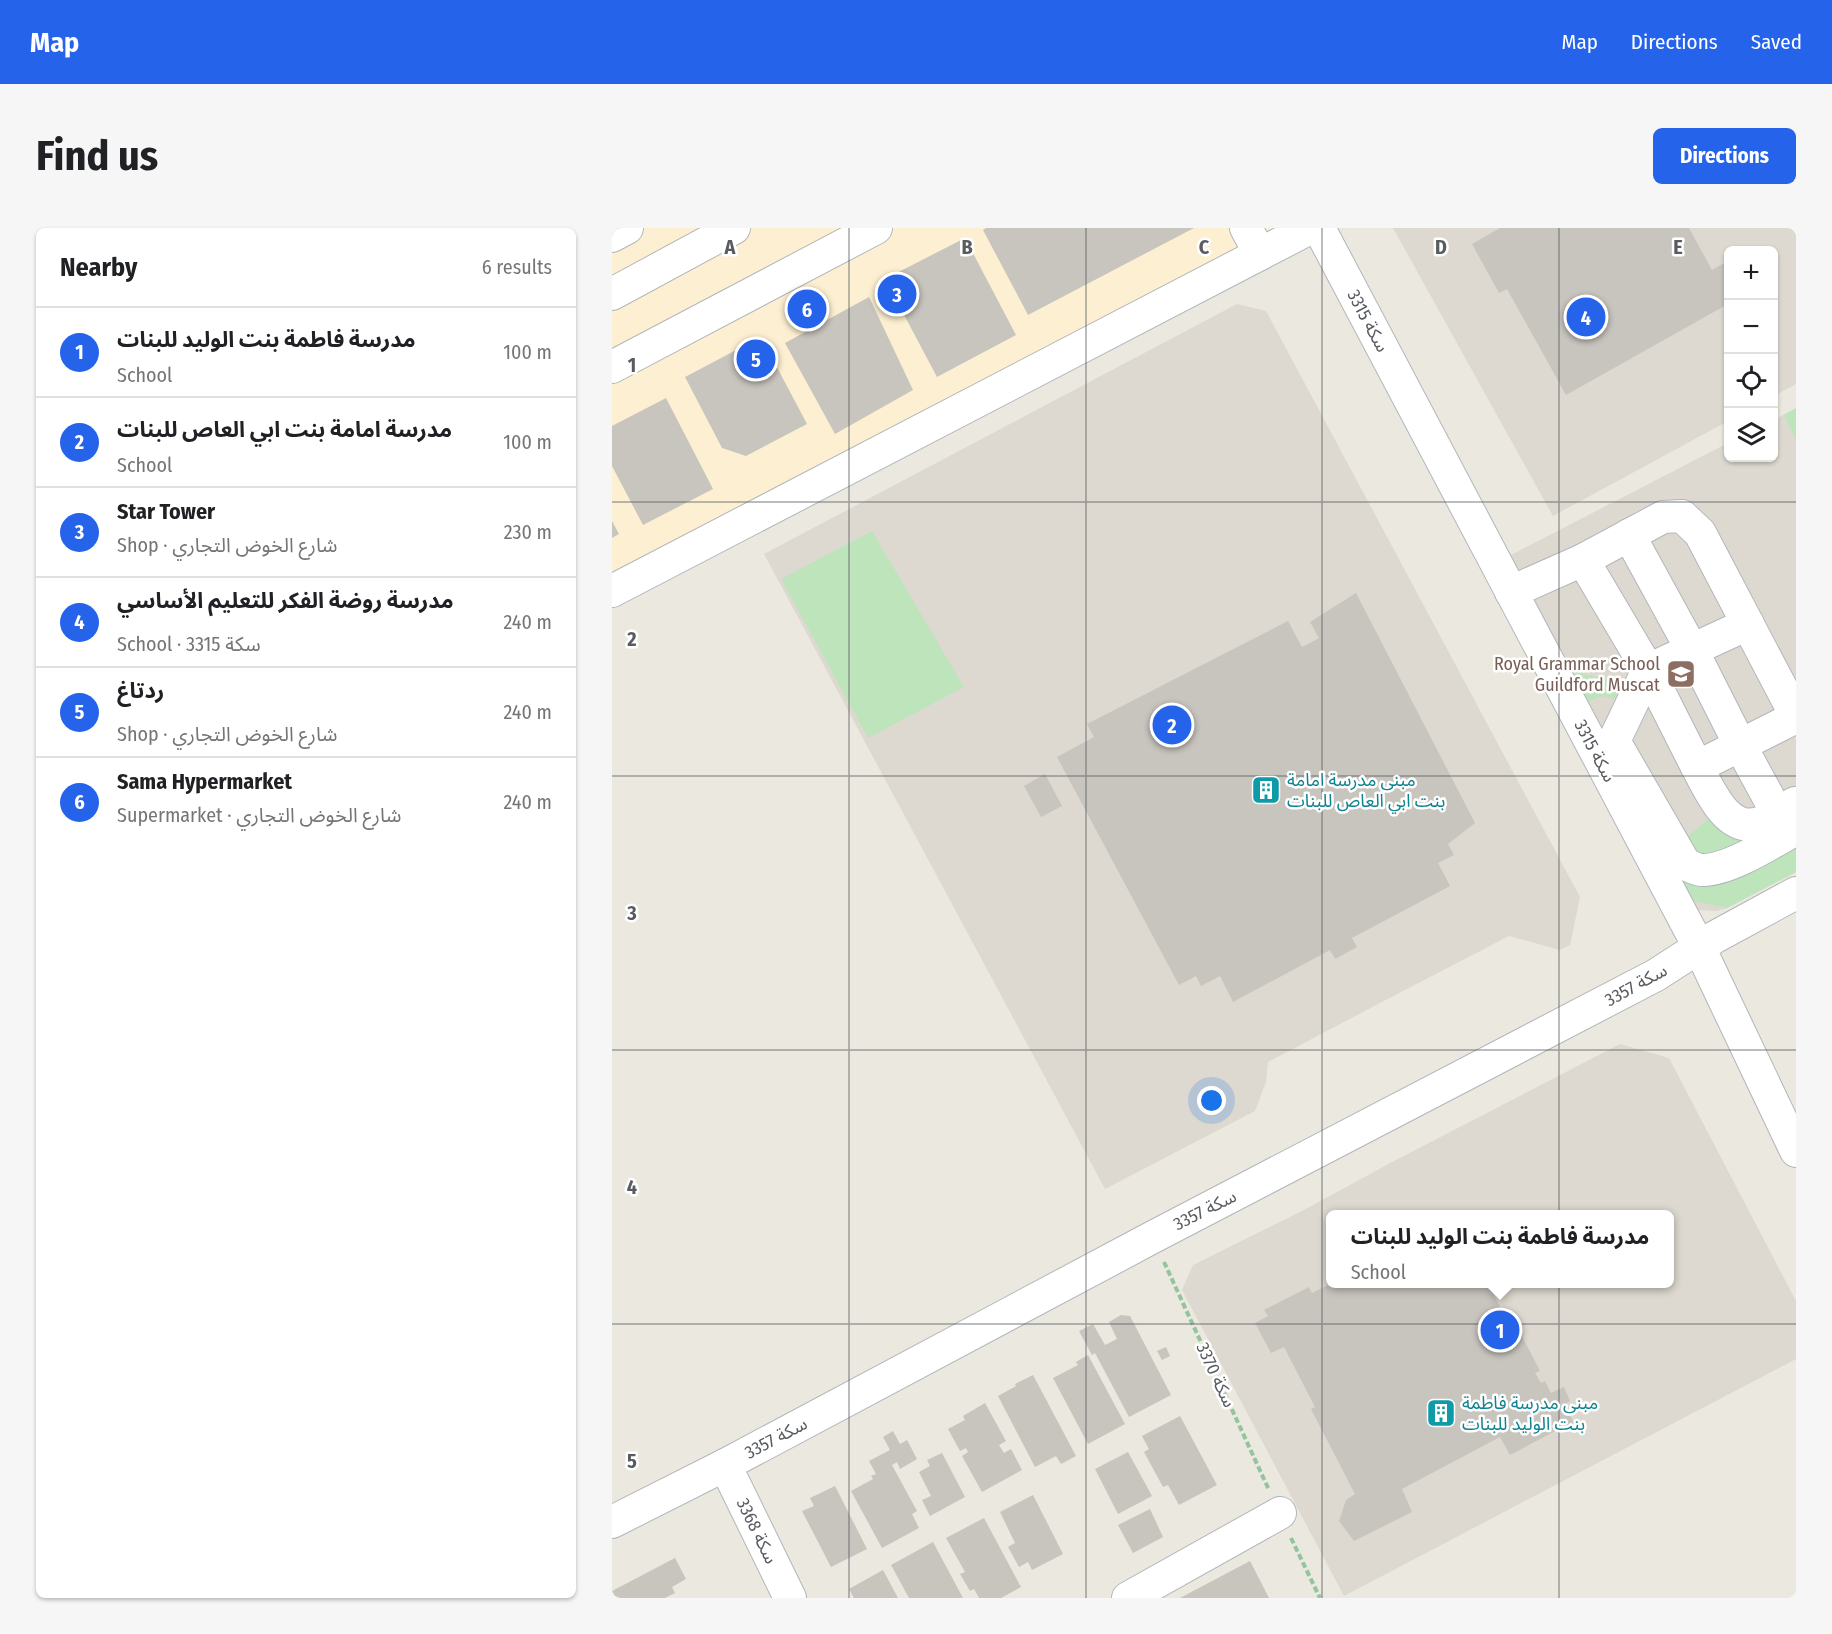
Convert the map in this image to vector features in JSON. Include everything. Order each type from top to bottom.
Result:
[{"type":"street","points":[[612,236],[627,228]]},
{"type":"street","points":[[612,294],[734,228]]},
{"type":"street","points":[[612,367],[876,228]]},
{"type":"street","points":[[612,591],[1253,241],[1310,228]]},
{"type":"street","name":"سكة 3315","points":[[1319,228],[1699,947],[1796,1151]]},
{"type":"street","points":[[1511,592],[1583,560],[1663,517],[1682,516],[1700,533],[1796,716],[1697,767]]},
{"type":"street","points":[[1629,535],[1692,650],[1740,745],[1790,815]]},
{"type":"street","points":[[1583,560],[1648,670],[1723,813],[1742,824],[1753,824],[1790,815]]},
{"type":"street","points":[[1614,741],[1648,670],[1748,624]]},
{"type":"street","points":[[1580,722],[1599,712],[1685,864],[1701,870],[1726,866],[1749,855],[1790,815]]},
{"type":"street","name":"سكة 3357","points":[[612,1522],[725,1465],[1153,1237],[1656,975],[1699,947],[1796,893]]},
{"type":"street","name":"سكة 3368","points":[[725,1465],[790,1598]]},
{"type":"street","points":[[1137,1596],[1280,1513]]},
{"type":"path","name":"سكة 3370","points":[[1153,1237],[1320,1598]]},
{"type":"shaded area","points":[[612,228],[1316,228],[612,601]]},
{"type":"shaded area","points":[[1393,228],[1796,228],[1796,384],[1778,394],[1778,246],[1724,246],[1724,423],[1553,516]]},
{"type":"shaded area","points":[[1237,304],[1266,311],[1580,897],[1570,945],[1560,950],[1509,936],[1380,1003],[1268,1062],[1266,1082],[1255,1111],[1105,1189],[764,554]]},
{"type":"shaded area","name":"Royal Grammar School Guildford Muscat","points":[[1796,408],[1796,872],[1727,908],[1717,911],[1697,910],[1505,558],[1724,445],[1724,462],[1778,462],[1778,418]]},
{"type":"shaded area","points":[[1620,1044],[1669,1058],[1796,1301],[1796,1359],[1344,1596],[1182,1290],[1193,1265],[1300,1212]]},
{"type":"green space","points":[[1796,408],[1796,440],[1784,415]]},
{"type":"green space","points":[[872,531],[964,687],[868,738],[781,579]]},
{"type":"green space","points":[[1572,671],[1617,682],[1624,697],[1623,701],[1603,696],[1587,702]]},
{"type":"green space","points":[[1796,818],[1699,861],[1682,841],[1708,819],[1720,823]]},
{"type":"green space","points":[[1796,839],[1796,872],[1727,908],[1694,901],[1685,895],[1674,876]]},
{"type":"building","points":[[986,228],[1194,228],[1028,315],[983,230]]},
{"type":"building","points":[[1500,228],[1689,228],[1712,270],[1724,263],[1724,306],[1566,395],[1507,289],[1499,293],[1472,244]]},
{"type":"building","points":[[965,238],[1016,335],[937,377],[885,279]]},
{"type":"building","points":[[869,297],[913,390],[835,434],[785,343]]},
{"type":"building","points":[[761,337],[807,424],[746,456],[722,448],[685,377]]},
{"type":"building","points":[[666,398],[713,489],[643,525],[612,466],[612,426]]},
{"type":"building","points":[[612,521],[619,534],[612,538]]},
{"type":"building","name":"مبنى مدرسة امامة بنت ابي العاص للبنات","points":[[1356,593],[1475,823],[1448,844],[1454,855],[1438,863],[1450,886],[1352,938],[1357,947],[1335,959],[1330,950],[1233,1002],[1220,976],[1201,986],[1196,976],[1179,985],[1057,757],[1094,737],[1087,724],[1288,621],[1302,647],[1319,638],[1310,622]]},
{"type":"building","points":[[1045,774],[1062,806],[1041,817],[1024,786]]},
{"type":"building","name":"مبنى مدرسة فاطمة بنت الوليد للبنات","points":[[1326,1286],[1326,1288],[1490,1288],[1503,1312],[1508,1309],[1540,1371],[1535,1373],[1541,1383],[1545,1381],[1551,1393],[1564,1387],[1570,1401],[1565,1404],[1575,1426],[1563,1427],[1510,1455],[1500,1437],[1402,1489],[1412,1512],[1354,1541],[1339,1521],[1346,1500],[1355,1494],[1311,1409],[1315,1407],[1284,1347],[1271,1353],[1255,1323],[1268,1316],[1264,1310],[1309,1287],[1312,1293]]},
{"type":"building","points":[[1121,1315],[1130,1316],[1171,1395],[1129,1417],[1095,1353],[1092,1355],[1079,1331],[1093,1324],[1105,1345],[1117,1339],[1109,1322]]},
{"type":"building","points":[[1166,1347],[1170,1356],[1162,1360],[1157,1351]]},
{"type":"building","points":[[1088,1355],[1125,1424],[1088,1444],[1053,1378],[1078,1365],[1076,1362]]},
{"type":"building","points":[[1033,1375],[1076,1456],[1061,1464],[1056,1456],[1035,1467],[998,1396]]},
{"type":"building","points":[[985,1403],[1006,1441],[999,1445],[1004,1453],[1011,1449],[1022,1470],[982,1492],[962,1456],[968,1452],[966,1448],[960,1451],[948,1429],[965,1420],[963,1416]]},
{"type":"building","points":[[1180,1416],[1217,1485],[1179,1505],[1168,1485],[1163,1487],[1144,1452],[1149,1449],[1142,1436]]},
{"type":"building","points":[[893,1431],[900,1444],[907,1440],[917,1459],[900,1469],[897,1462],[892,1465],[917,1511],[912,1514],[919,1528],[882,1548],[851,1491],[873,1479],[871,1476],[876,1474],[869,1461],[890,1450],[883,1437]]},
{"type":"building","points":[[1128,1452],[1152,1496],[1118,1514],[1095,1469]]},
{"type":"building","points":[[942,1453],[965,1497],[930,1516],[922,1500],[931,1496],[919,1472],[930,1466],[927,1460]]},
{"type":"building","points":[[835,1486],[867,1549],[831,1567],[802,1511],[814,1506],[810,1498]]},
{"type":"building","points":[[1033,1495],[1063,1554],[1032,1570],[1028,1562],[1019,1567],[1008,1547],[1015,1543],[1000,1512]]},
{"type":"building","points":[[1150,1509],[1163,1537],[1133,1553],[1118,1525]]},
{"type":"building","points":[[984,1518],[1021,1587],[1001,1598],[979,1598],[974,1589],[970,1591],[960,1574],[965,1572],[946,1538]]},
{"type":"building","points":[[933,1542],[963,1598],[909,1598],[891,1565]]},
{"type":"building","points":[[675,1558],[686,1579],[672,1587],[675,1593],[665,1598],[612,1598],[612,1591]]},
{"type":"building","points":[[1250,1561],[1269,1598],[1180,1598]]},
{"type":"building","points":[[883,1570],[898,1598],[854,1598],[849,1589]]},
{"type":"place","name":"Star Tower","points":[[897,294]]},
{"type":"place","name":"Sama Hypermarket","points":[[807,309]]},
{"type":"place","name":"مدرسة روضة الفكر للتعليم الأساسي","points":[[1586,317]]},
{"type":"place","name":"ردتاغ","points":[[756,359]]},
{"type":"place","name":"Royal Grammar School Guildford Muscat","points":[[1681,674]]},
{"type":"place","name":"مدرسة امامة بنت ابي العاص للبنات","points":[[1172,725]]},
{"type":"place","name":"مبنى مدرسة امامة بنت ابي العاص للبنات","points":[[1266,790]]},
{"type":"place","name":"مدرسة فاطمة بنت الوليد للبنات","points":[[1500,1330]]},
{"type":"place","name":"مبنى مدرسة فاطمة بنت الوليد للبنات","points":[[1441,1413]]}]
